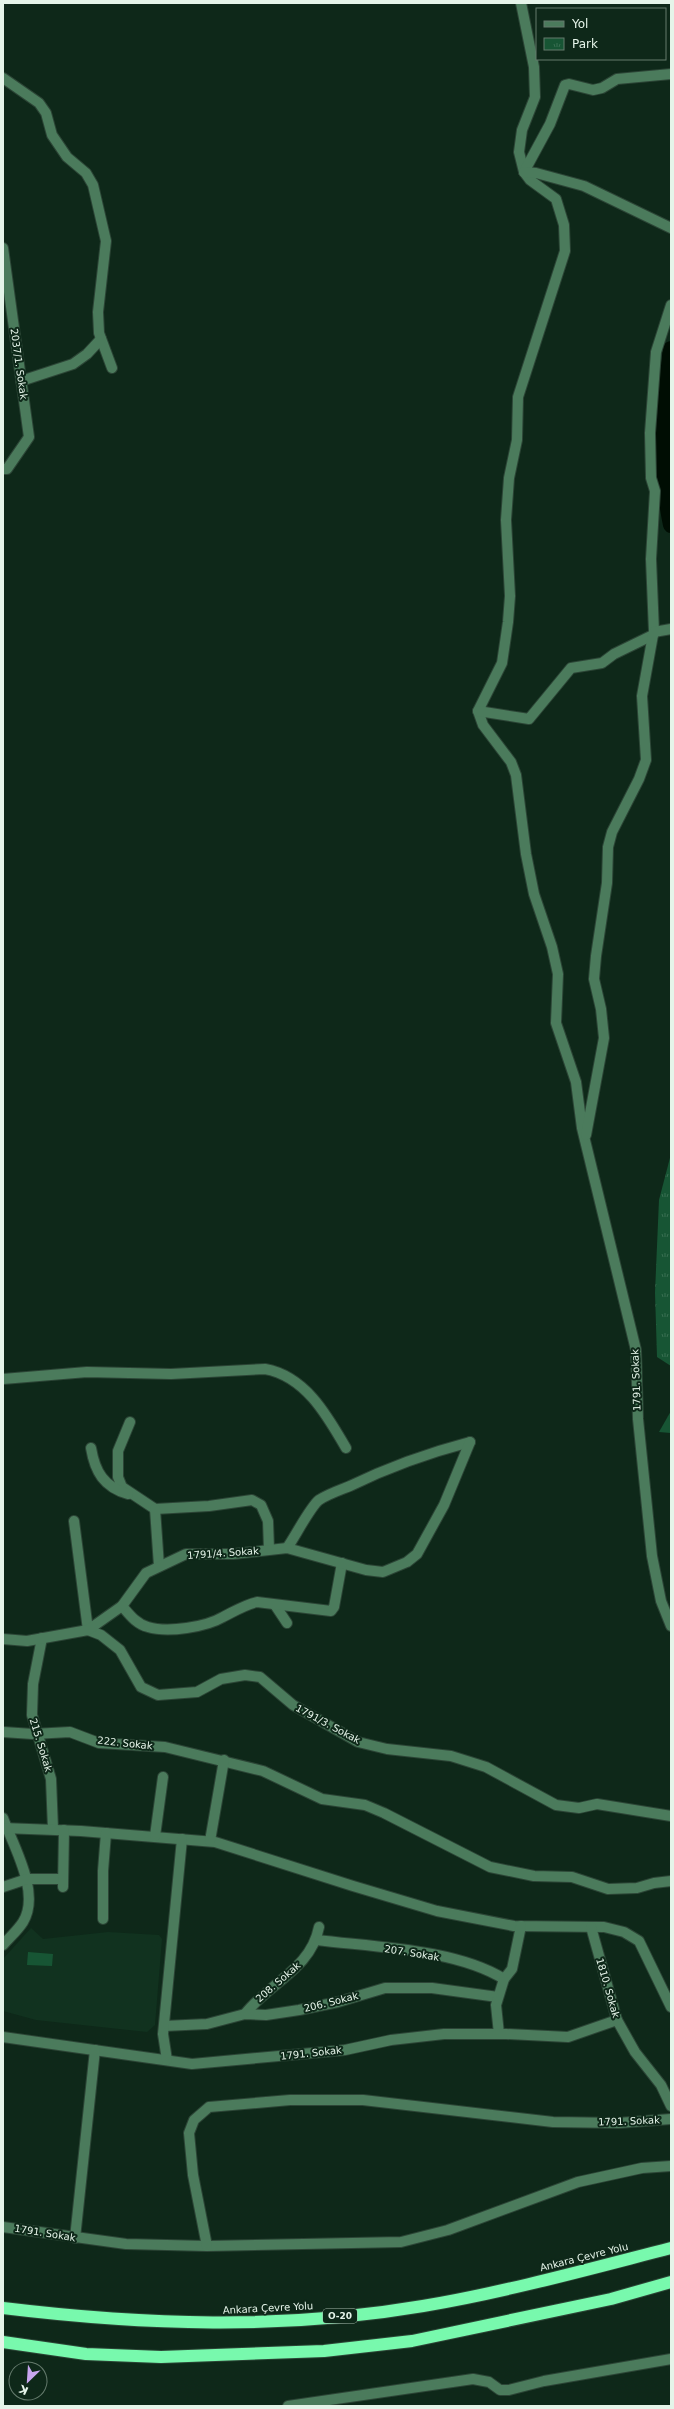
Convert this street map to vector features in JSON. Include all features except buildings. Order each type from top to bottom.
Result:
[{"type":"highway","name":"Ankara Çevre Yolu","points":[[3,2308],[76,2317],[161,2323],[248,2323],[337,2316],[430,2305],[512,2288],[671,2248]]},
{"type":"highway","points":[[3,2342],[86,2354],[161,2357],[324,2351],[412,2341],[611,2299],[671,2282]]},
{"type":"street","points":[[521,3],[534,67],[535,96],[519,143],[519,152],[524,172],[530,180],[556,199],[564,225],[565,251],[518,397],[516,440],[509,478],[506,520],[510,596],[508,622],[502,663],[478,712],[528,719],[571,668],[602,663],[614,654],[654,634],[671,629]]},
{"type":"street","points":[[524,172],[550,124],[565,85],[569,84],[593,90],[602,88],[609,82],[617,79],[671,74]]},
{"type":"street","points":[[3,78],[39,102],[46,113],[52,135],[67,157],[86,173],[93,185],[106,241],[98,312],[99,333],[112,368]]},
{"type":"street","points":[[524,172],[536,173],[584,186],[671,228]]},
{"type":"street","name":"2037/1. Sokak","points":[[3,248],[30,437],[7,469],[3,469]]},
{"type":"street","points":[[585,1137],[604,1038],[601,1009],[594,979],[607,884],[608,847],[612,832],[639,780],[646,760],[642,696],[654,634],[651,558],[655,491],[651,478],[650,433],[656,352],[671,305]]},
{"type":"street","points":[[22,381],[73,364],[87,354],[101,339]]},
{"type":"street","name":"1791. Sokak","points":[[478,712],[483,725],[511,762],[516,775],[526,854],[534,894],[552,947],[558,974],[556,1023],[576,1082],[580,1117],[636,1350],[638,1419],[652,1556],[661,1601],[671,1626]]},
{"type":"street","points":[[3,1379],[87,1372],[171,1374],[265,1369],[275,1371],[294,1381],[317,1403],[346,1448]]},
{"type":"street","points":[[130,1422],[118,1452],[118,1477],[122,1487],[155,1509],[208,1506],[252,1500],[261,1505],[268,1521],[269,1549]]},
{"type":"street","name":"1791/4. Sokak","points":[[88,1630],[122,1606],[142,1578],[159,1566],[186,1554],[233,1554],[287,1548],[342,1563],[383,1572],[407,1562],[418,1554],[444,1505],[470,1442],[418,1456],[385,1468],[318,1501],[309,1512],[302,1526],[287,1548]]},
{"type":"street","points":[[91,1448],[93,1459],[100,1476],[114,1490],[132,1495]]},
{"type":"street","points":[[155,1509],[159,1566]]},
{"type":"street","points":[[3,1639],[27,1640],[88,1630],[74,1521]]},
{"type":"street","points":[[122,1606],[137,1622],[148,1627],[168,1628],[204,1625],[246,1605],[257,1602],[331,1611],[334,1607],[342,1563]]},
{"type":"street","points":[[275,1605],[287,1623]]},
{"type":"street","name":"1791/3. Sokak","points":[[88,1630],[101,1635],[120,1650],[141,1688],[158,1695],[197,1692],[221,1679],[245,1675],[260,1677],[293,1706],[358,1742],[387,1749],[451,1756],[486,1766],[556,1805],[579,1808],[597,1804],[671,1816]]},
{"type":"street","name":"215. Sokak","points":[[42,1638],[33,1684],[32,1715],[51,1778],[53,1829]]},
{"type":"street","name":"222. Sokak","points":[[3,1732],[38,1734],[70,1732],[99,1743],[165,1747],[224,1760]]},
{"type":"street","points":[[210,1841],[224,1760],[263,1771],[322,1799],[365,1805],[384,1813],[490,1867],[534,1876],[572,1878],[608,1889],[637,1888],[654,1883],[671,1881]]},
{"type":"street","points":[[155,1836],[163,1777]]},
{"type":"street","points":[[3,1945],[24,1922],[28,1899],[26,1879],[4,1824],[210,1841],[437,1911],[522,1926],[604,1927],[624,1932],[639,1942],[671,2007]]},
{"type":"street","points":[[3,1887],[26,1879],[63,1883],[64,1830]]},
{"type":"street","points":[[103,1919],[103,1871],[106,1832]]},
{"type":"street","points":[[167,2060],[164,2026],[182,1839]]},
{"type":"street","points":[[499,2034],[496,2005],[504,1979],[512,1969],[522,1926]]},
{"type":"street","name":"208. Sokak","points":[[245,2014],[261,1996],[292,1972],[313,1948],[319,1927]]},
{"type":"street","name":"1810. Sokak","points":[[591,1927],[617,2020],[635,2052],[661,2085],[671,2106]]},
{"type":"street","name":"207. Sokak","points":[[316,1940],[422,1953],[467,1963],[492,1972],[504,1979]]},
{"type":"street","name":"206. Sokak","points":[[164,2026],[208,2024],[245,2014],[266,2015],[299,2010],[338,2002],[385,1988],[432,1988],[498,1997]]},
{"type":"street","name":"1791. Sokak","points":[[3,2037],[192,2064],[345,2050],[392,2040],[444,2034],[499,2034],[568,2037],[617,2020]]},
{"type":"street","points":[[75,2238],[94,2050]]},
{"type":"street","name":"1791. Sokak","points":[[206,2246],[193,2175],[189,2133],[194,2120],[209,2107],[290,2100],[363,2100],[553,2122],[618,2123],[671,2119]]},
{"type":"street","name":"1791. Sokak","points":[[3,2227],[126,2244],[206,2246],[401,2242],[448,2230],[578,2182],[642,2168],[671,2166]]},
{"type":"street","points":[[288,2406],[473,2379],[489,2382],[500,2390],[509,2390],[544,2381],[671,2359]]},
{"type":"shaded area","points":[[31,1928],[43,1939],[108,1932],[159,1935],[162,1939],[155,2025],[147,2032],[36,2020],[3,2011],[3,1959]]},
{"type":"green space","points":[[671,1154],[671,1366],[657,1357],[655,1293],[659,1200]]},
{"type":"green space","points":[[671,1411],[671,1433],[659,1432]]},
{"type":"green space","points":[[28,1952],[53,1954],[52,1966],[27,1965]]},
{"type":"waterway","points":[[671,349],[663,437],[663,459],[667,503],[671,525]]}]
